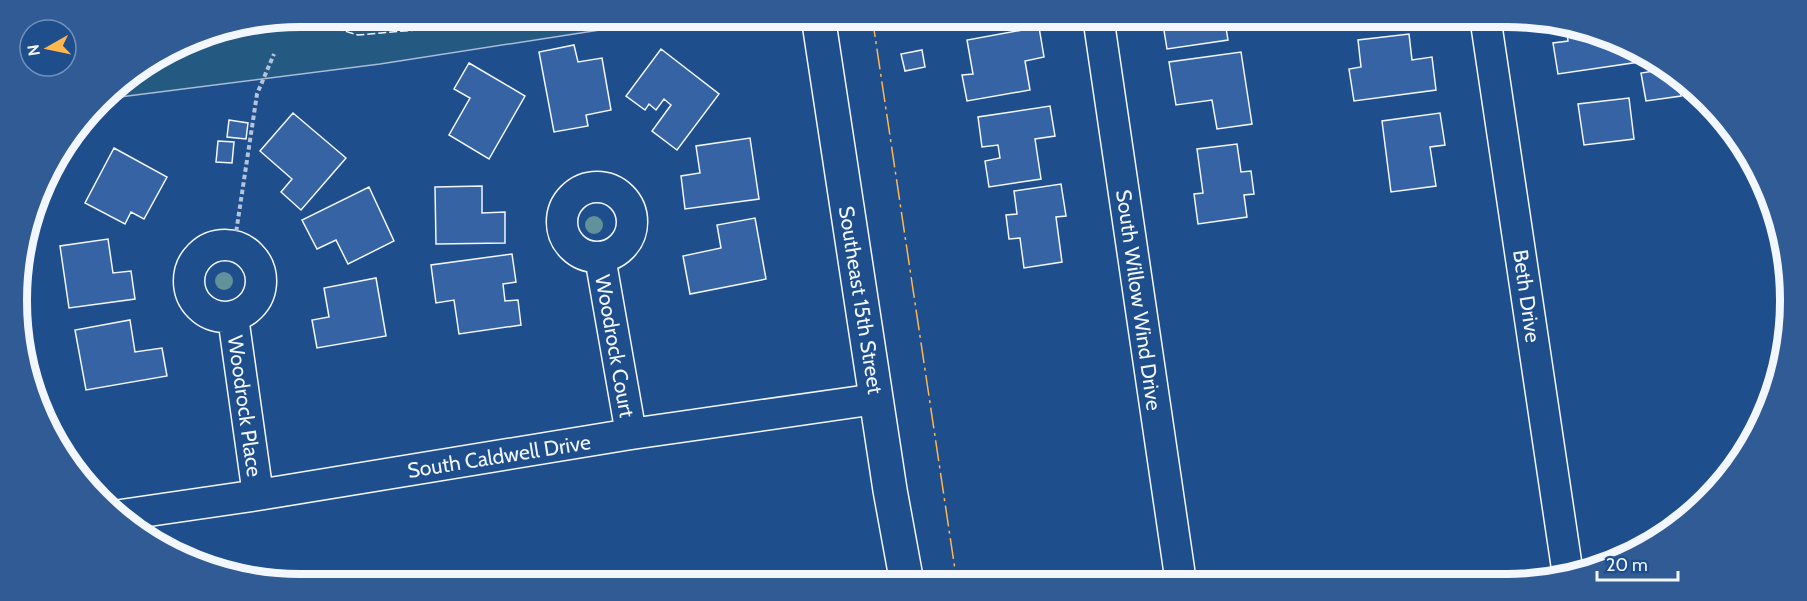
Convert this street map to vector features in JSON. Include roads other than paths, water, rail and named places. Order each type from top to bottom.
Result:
[{"type":"main road","name":"Southeast 15th Street","points":[[821,27],[890,490],[906,574]]},
{"type":"street","name":"South Willow Wind Drive","points":[[1100,27],[1180,574]]},
{"type":"street","name":"Beth Drive","points":[[1487,27],[1567,567]]},
{"type":"street","name":"Woodrock Place","points":[[222,245],[244,250],[258,266],[261,276],[261,288],[252,307],[233,317],[221,318],[209,315],[193,298],[189,287],[189,275],[193,264],[210,248],[222,245]]},
{"type":"street","name":"Woodrock Court","points":[[600,257],[631,434]]},
{"type":"street","name":"Woodrock Place","points":[[233,317],[258,495]]},
{"type":"street","name":"South Caldwell Drive","points":[[130,514],[631,434],[876,399]]}]
